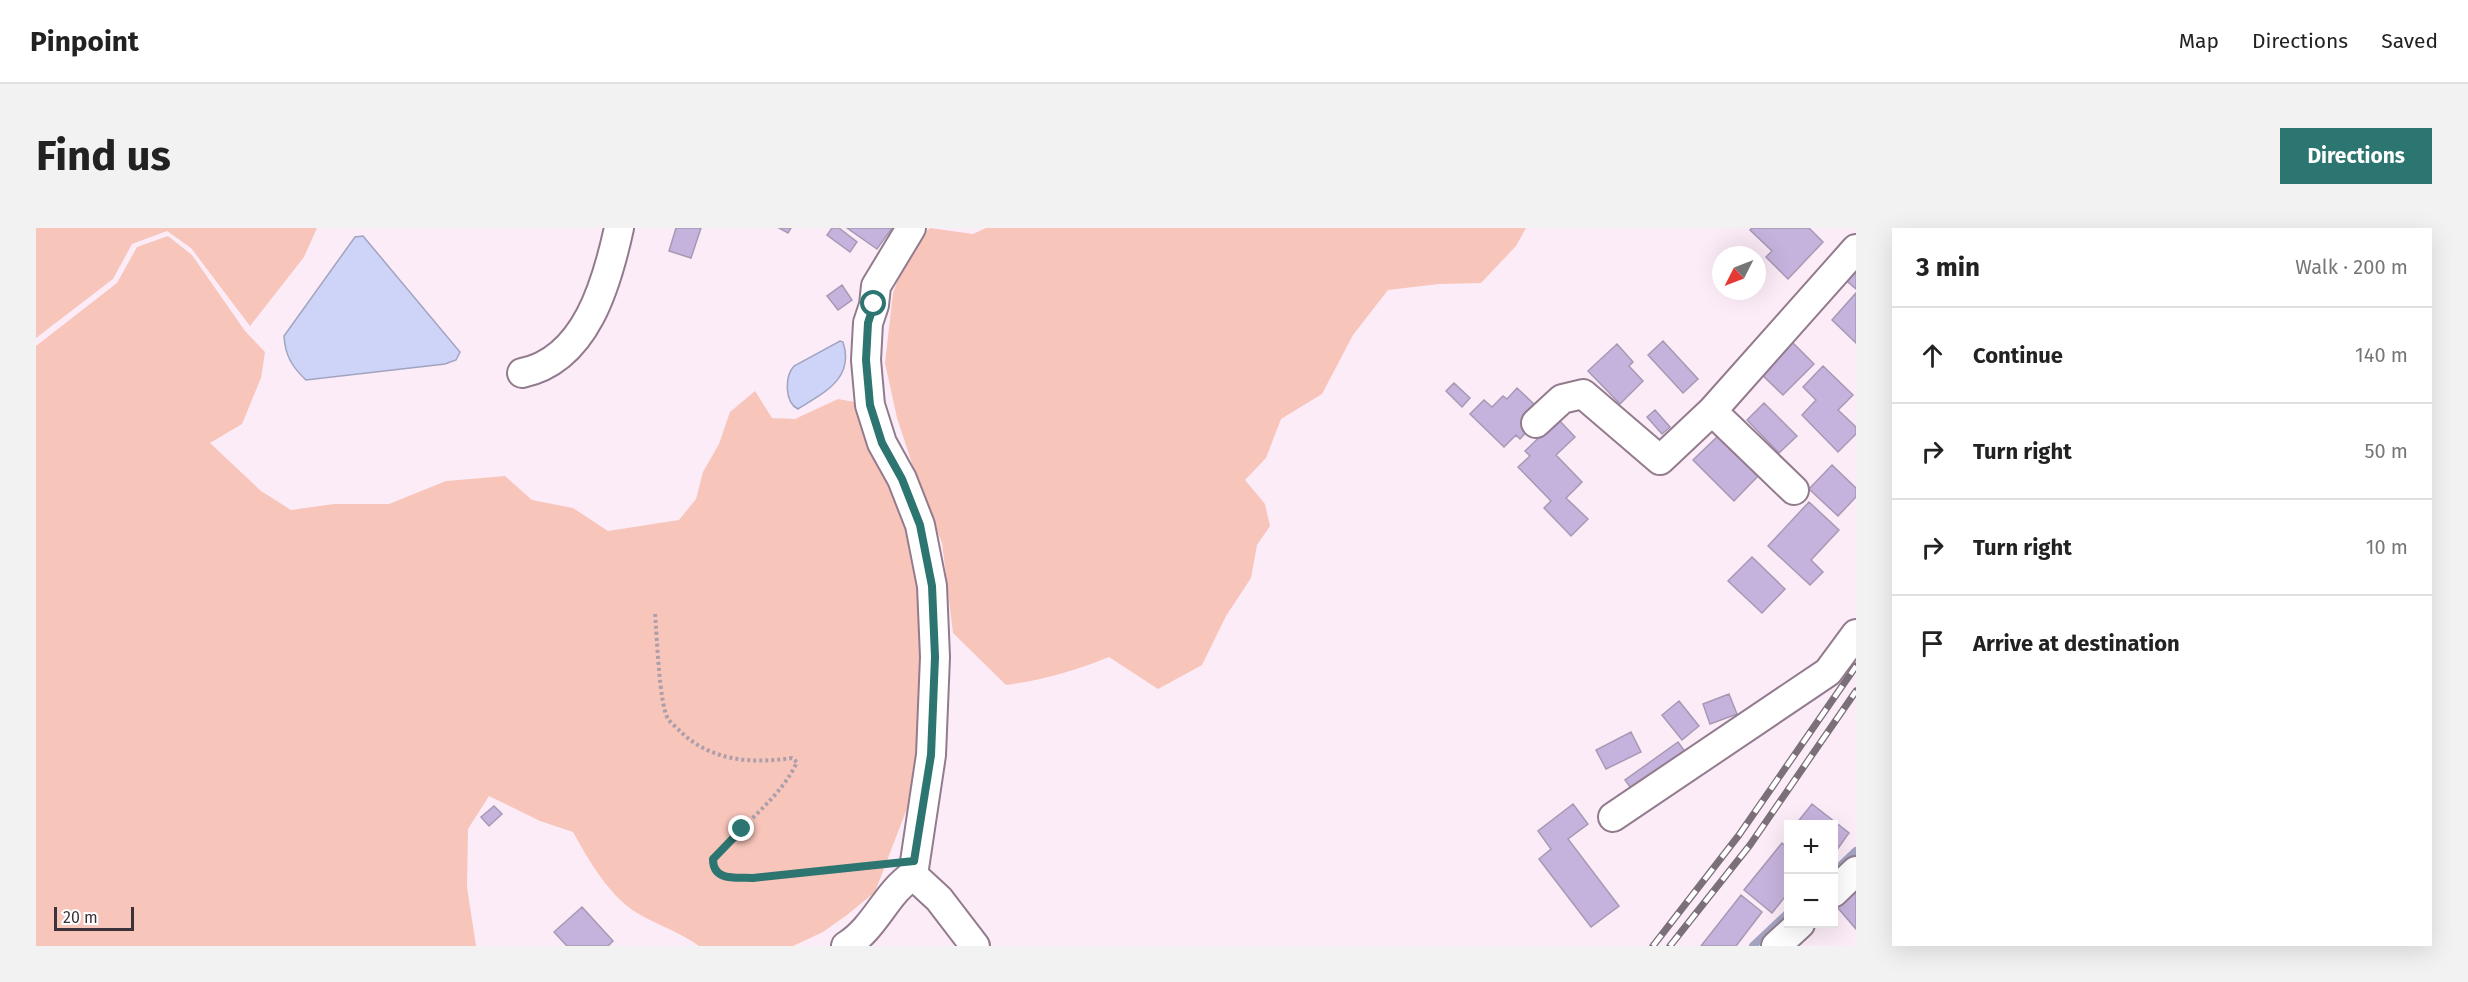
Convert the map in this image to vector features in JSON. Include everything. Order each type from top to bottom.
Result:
[{"type":"street","points":[[522,373],[534,370],[570,346],[601,295],[619,228]]},
{"type":"street","points":[[846,946],[860,937],[914,868],[931,755],[935,657],[932,586],[920,525],[902,479],[882,443],[870,405],[866,360],[868,323],[874,304],[876,286],[911,228]]},
{"type":"street","points":[[1536,423],[1562,399],[1583,394],[1660,460],[1712,411],[1856,249]]},
{"type":"street","points":[[1712,411],[1794,490]]},
{"type":"street","points":[[1613,817],[1828,672],[1856,634]]},
{"type":"street","points":[[914,868],[975,946]]},
{"type":"street","points":[[1838,887],[1856,871]]},
{"type":"street","points":[[1776,946],[1796,928]]},
{"type":"path","points":[[656,614],[660,680],[667,718],[692,743],[715,754],[742,761],[792,758],[797,762],[792,773],[766,804],[713,859],[713,868],[717,874],[727,877],[753,878],[914,868]]},
{"type":"shaded area","points":[[36,228],[317,228],[304,257],[250,326],[191,248],[167,231],[132,244],[113,279],[36,338]]},
{"type":"shaded area","points":[[930,228],[973,234],[986,228],[1526,228],[1516,246],[1481,283],[1439,284],[1388,290],[1353,335],[1322,394],[1281,419],[1266,458],[1245,480],[1265,504],[1270,526],[1257,545],[1251,578],[1226,616],[1202,665],[1158,689],[1109,657],[1084,667],[1006,685],[953,633],[942,543],[923,497],[897,418],[885,363],[893,293],[910,247]]},
{"type":"shaded area","points":[[168,236],[192,255],[245,331],[265,352],[261,378],[242,424],[210,443],[261,491],[291,510],[334,504],[389,504],[446,481],[505,476],[532,500],[573,508],[608,531],[679,520],[696,499],[703,472],[719,444],[730,412],[755,391],[772,418],[795,419],[838,399],[860,403],[876,454],[917,559],[920,619],[921,731],[916,785],[875,892],[823,932],[793,946],[699,946],[637,913],[617,897],[585,854],[573,832],[540,821],[489,796],[468,829],[467,887],[476,946],[36,946],[36,346],[117,283],[137,247]]},
{"type":"water","points":[[363,236],[460,352],[456,360],[445,364],[306,380],[297,370],[288,355],[284,336],[355,237]]},
{"type":"water","points":[[840,341],[843,342],[846,355],[841,375],[826,391],[798,409],[793,406],[787,389],[791,370],[794,366]]},
{"type":"building","points":[[676,228],[701,228],[691,258],[669,251]]},
{"type":"building","points":[[779,228],[791,228],[788,233]]},
{"type":"building","points":[[832,228],[839,228],[857,242],[850,252],[827,235]]},
{"type":"building","points":[[847,228],[892,228],[877,249]]},
{"type":"building","points":[[1752,228],[1809,228],[1823,242],[1788,279],[1766,257],[1772,251],[1750,230]]},
{"type":"building","points":[[1856,262],[1856,289],[1842,277]]},
{"type":"building","points":[[842,285],[852,300],[838,310],[827,296]]},
{"type":"building","points":[[1856,293],[1856,343],[1832,320]]},
{"type":"building","points":[[1789,339],[1814,364],[1783,395],[1757,370]]},
{"type":"building","points":[[1663,341],[1698,379],[1683,393],[1648,355]]},
{"type":"building","points":[[1617,344],[1633,362],[1629,366],[1643,381],[1620,404],[1588,371]]},
{"type":"building","points":[[1823,366],[1853,395],[1838,410],[1856,427],[1856,434],[1838,452],[1802,415],[1816,400],[1803,387]]},
{"type":"building","points":[[1454,383],[1470,398],[1462,407],[1446,391]]},
{"type":"building","points":[[1517,388],[1536,406],[1522,421],[1530,428],[1520,439],[1516,435],[1504,447],[1470,414],[1484,400],[1492,407],[1503,396],[1507,399]]},
{"type":"building","points":[[1764,403],[1797,436],[1779,453],[1747,420]]},
{"type":"building","points":[[1655,410],[1670,427],[1662,434],[1647,417]]},
{"type":"building","points":[[1558,419],[1575,437],[1556,455],[1582,482],[1566,498],[1588,519],[1571,536],[1544,508],[1551,501],[1518,467],[1530,456],[1525,451]]},
{"type":"building","points":[[1719,435],[1759,475],[1734,501],[1693,460]]},
{"type":"building","points":[[1832,465],[1856,488],[1856,497],[1838,516],[1809,489]]},
{"type":"building","points":[[1809,502],[1839,530],[1811,560],[1823,572],[1810,585],[1768,546]]},
{"type":"building","points":[[1752,557],[1785,589],[1762,613],[1728,581]]},
{"type":"building","points":[[1729,694],[1737,714],[1710,724],[1703,704]]},
{"type":"building","points":[[1679,701],[1699,726],[1682,740],[1662,715]]},
{"type":"building","points":[[1631,732],[1641,752],[1606,769],[1596,750]]},
{"type":"building","points":[[1678,742],[1686,753],[1633,791],[1625,780]]},
{"type":"building","points":[[1573,804],[1588,824],[1568,839],[1619,906],[1591,927],[1539,859],[1551,849],[1538,831]]},
{"type":"building","points":[[1812,804],[1832,820],[1799,820]]},
{"type":"building","points":[[494,806],[502,814],[489,826],[481,817]]},
{"type":"building","points":[[1838,824],[1849,833],[1838,848]]},
{"type":"building","points":[[1782,843],[1784,845],[1784,898],[1772,913],[1744,890]]},
{"type":"building","points":[[1856,892],[1856,929],[1838,908]]},
{"type":"building","points":[[1741,895],[1762,912],[1736,946],[1701,946]]},
{"type":"building","points":[[582,907],[613,941],[608,946],[567,946],[554,932]]},
{"type":"waterway","points":[[1838,868],[1856,851]]},
{"type":"waterway","points":[[1753,946],[1784,917]]},
{"type":"railway","points":[[1653,946],[1739,835],[1856,666]]},
{"type":"railway","points":[[1670,946],[1750,845],[1856,691]]},
{"type":"route","points":[[742,829],[713,859],[713,868],[717,874],[727,877],[753,878],[914,861],[931,755],[935,657],[932,586],[920,525],[902,479],[882,443],[870,405],[866,360],[868,323],[874,304]]}]
